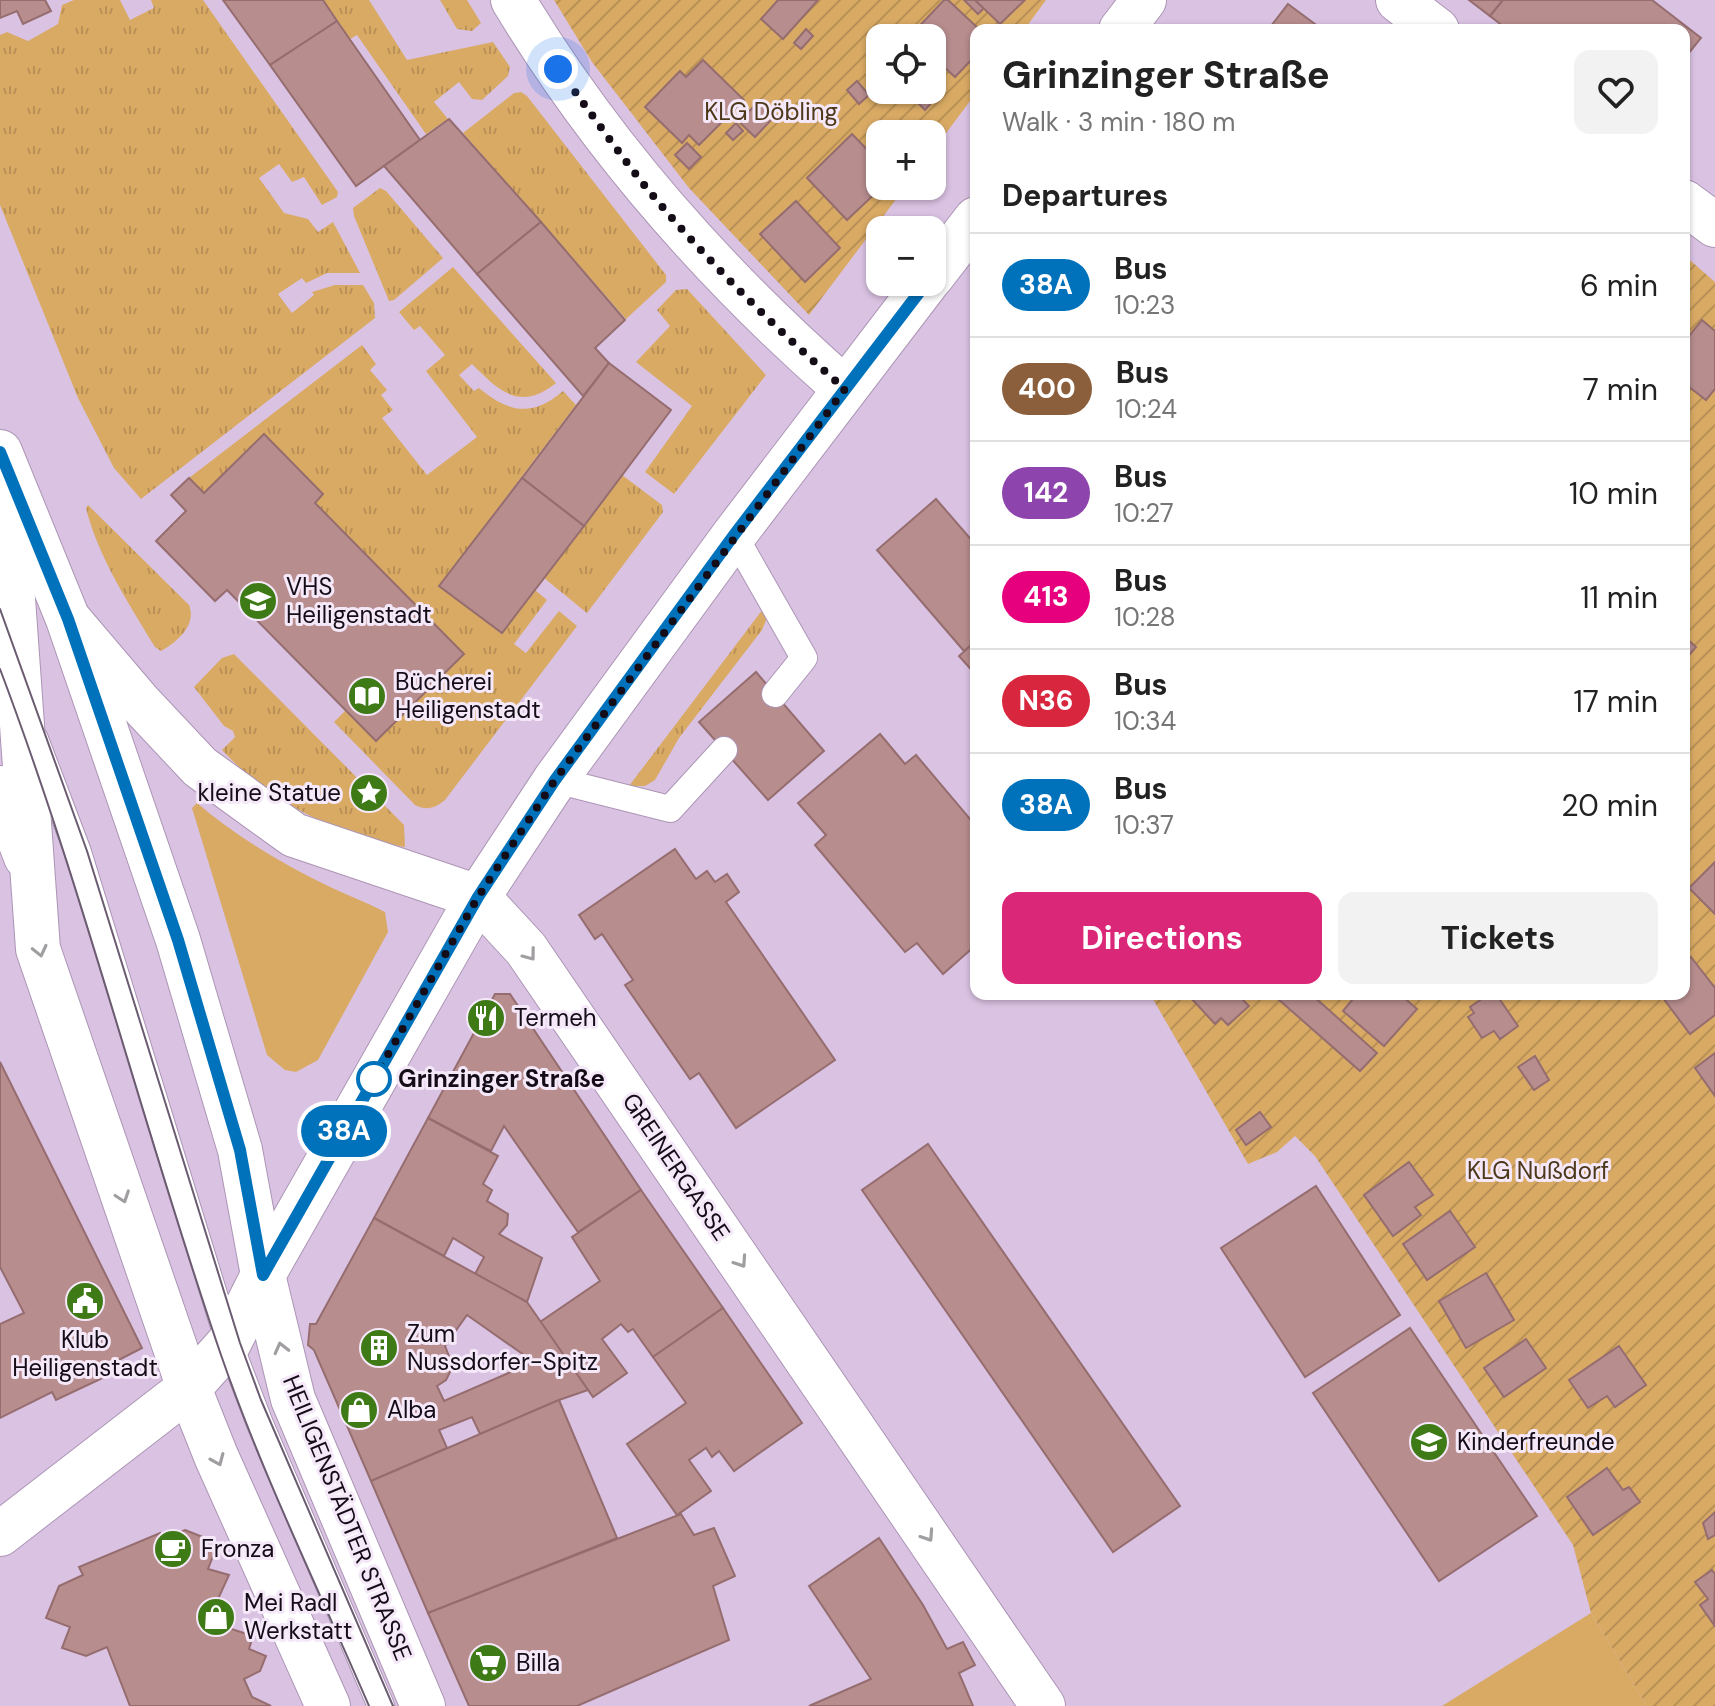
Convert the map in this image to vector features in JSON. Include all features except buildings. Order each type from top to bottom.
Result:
[{"type":"street","points":[[513,0],[555,64],[654,197],[750,300],[845,389]]},
{"type":"street","points":[[1126,24],[1144,0]]},
{"type":"street","points":[[1398,0],[1429,24]]},
{"type":"street","points":[[1690,206],[1715,225]]},
{"type":"street","points":[[946,258],[970,227]]},
{"type":"street","points":[[0,1534],[189,1388],[229,1343],[263,1275],[478,897],[555,780],[734,535],[916,296]]},
{"type":"street","name":"HEILIGENSTÄDTER STRASSE","points":[[1,455],[68,619],[178,940],[240,1150],[263,1275],[293,1399],[423,1706]]},
{"type":"street","name":"HEILIGENSTÄDTER STRASSE","points":[[1,455],[38,949],[189,1388],[216,1456],[328,1706]]},
{"type":"street","name":"GREINERGASSE","points":[[68,619],[200,767],[294,835],[478,897],[526,949],[1043,1706]]},
{"type":"street","name":"HEILIGENSTÄDTER STRASSE","points":[[0,788],[32,874]]},
{"type":"lane","points":[[734,535],[804,658],[775,694]]},
{"type":"lane","points":[[0,642],[78,852],[229,1343],[250,1400],[381,1706]]},
{"type":"lane","points":[[555,780],[670,809],[724,750]]},
{"type":"green space","points":[[74,0],[120,0],[130,20],[154,8],[151,0],[203,0],[338,192],[337,197],[322,205],[304,177],[292,182],[279,164],[259,178],[284,213],[308,219],[318,232],[333,222],[360,273],[327,273],[306,283],[302,278],[278,294],[292,313],[314,295],[312,292],[335,285],[363,285],[374,303],[375,318],[141,499],[114,468],[78,398],[0,205],[0,35],[7,32],[28,41],[58,24],[62,5]]},
{"type":"green space","points":[[323,0],[369,0],[407,60],[493,42],[510,67],[508,76],[482,100],[472,99],[459,82],[434,102],[448,119],[426,134],[357,35],[350,39]]},
{"type":"green space","points":[[440,0],[467,0],[481,23],[472,31],[457,29]]},
{"type":"green space","name":"KLG Döbling","points":[[554,0],[1046,0],[1028,24],[970,24],[970,101],[946,133],[946,120],[866,120],[866,200],[895,200],[883,216],[866,216],[866,239],[809,315],[689,188],[592,62]]},
{"type":"green space","points":[[521,92],[666,275],[666,282],[626,319],[463,133],[514,93]]},
{"type":"green space","points":[[380,188],[386,191],[443,258],[389,301],[353,208]]},
{"type":"green space","name":"KLG Nußdorf","points":[[1690,260],[1715,282],[1715,1706],[1647,1706],[1591,1613],[1573,1545],[1315,1156],[1295,1136],[1277,1152],[1248,1164],[1153,1000],[1690,1000]]},
{"type":"green space","points":[[453,267],[556,383],[543,392],[521,397],[501,390],[472,364],[459,375],[474,391],[479,388],[510,407],[520,409],[541,405],[563,391],[576,405],[439,586],[501,633],[535,590],[547,600],[514,644],[526,653],[559,611],[577,626],[445,800],[428,808],[415,805],[334,722],[346,710],[376,740],[464,654],[315,503],[323,494],[264,434],[204,493],[189,478],[362,345],[376,364],[370,370],[387,390],[381,395],[393,410],[382,418],[427,475],[477,437],[426,371],[445,355],[420,326],[414,330],[399,312]]},
{"type":"green space","points":[[687,289],[766,375],[674,494],[645,472],[692,406],[636,362],[670,326],[657,310],[676,290]]},
{"type":"green space","points":[[622,475],[662,505],[663,512],[587,613],[544,578]]},
{"type":"green space","points":[[88,505],[189,605],[188,626],[179,638],[161,651],[155,647],[106,562],[91,526],[86,508]]},
{"type":"green space","points":[[763,609],[767,618],[762,630],[679,738],[655,780],[645,786],[629,786]]},
{"type":"green space","points":[[234,654],[404,825],[405,847],[354,834],[306,814],[261,785],[222,750],[235,737],[233,731],[224,726],[194,687],[222,658]]},
{"type":"green space","points":[[197,803],[276,859],[385,912],[388,932],[318,1060],[296,1072],[285,1070],[267,1055],[192,808]]},
{"type":"green space","points":[[1591,1613],[1647,1706],[1442,1706]]},
{"type":"tram line","points":[[0,609],[87,851],[240,1343],[261,1400],[393,1706]]},
{"type":"tram line","points":[[0,669],[87,925],[221,1355],[273,1488],[369,1706]]},
{"type":"bus line","name":"38A","points":[[0,452],[68,619],[178,940],[240,1150],[263,1275],[478,897],[555,780],[734,535],[916,296]]},
{"type":"place","name":"VHS Heiligenstadt","points":[[258,601]]},
{"type":"place","name":"Bücherei Heiligenstadt","points":[[367,696]]},
{"type":"place","name":"kleine Statue","points":[[369,793]]},
{"type":"place","name":"Termeh","points":[[486,1018]]},
{"type":"place","name":"Grinzinger Straße","points":[[374,1079]]},
{"type":"place","name":"Klub Heiligenstadt","points":[[85,1301]]},
{"type":"place","name":"Zum Nussdorfer-Spitz","points":[[379,1348]]},
{"type":"place","name":"Alba","points":[[359,1410]]},
{"type":"place","name":"Kinderfreunde","points":[[1429,1442]]},
{"type":"place","name":"Fronza","points":[[173,1549]]},
{"type":"place","name":"Mei Radl Werkstatt","points":[[216,1617]]},
{"type":"place","name":"Billa","points":[[488,1663]]},
{"type":"route","points":[[374,1079],[478,897],[555,780],[845,389],[750,300],[654,197],[558,69]]}]
